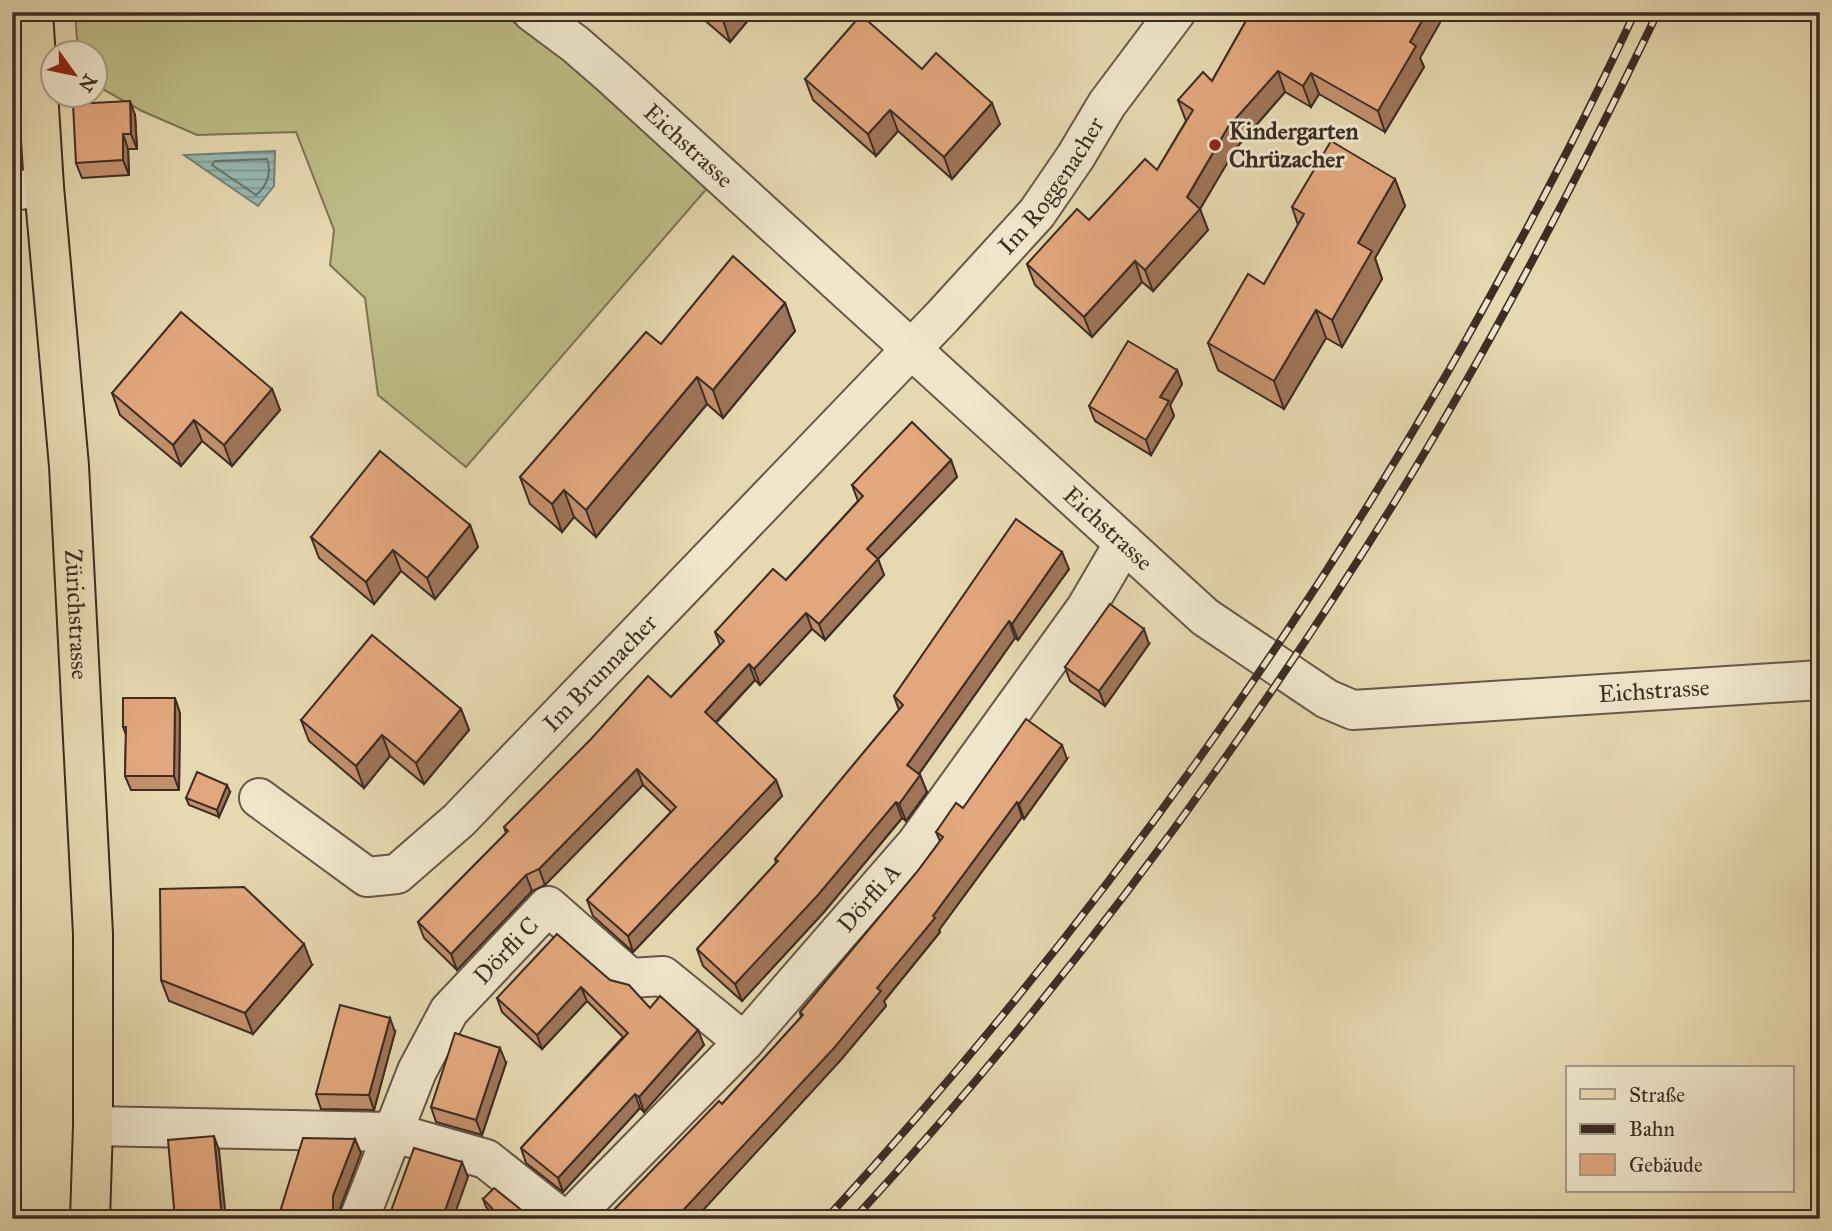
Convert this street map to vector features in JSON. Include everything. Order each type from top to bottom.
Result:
[{"type":"main road","name":"Zürichstrasse","points":[[33,12],[28,189],[70,492],[93,934],[90,1219]]},
{"type":"street","name":"Eichstrasse","points":[[532,12],[613,77],[1205,617],[1326,699],[1353,710],[1820,680]]},
{"type":"street","name":"Im Roggenacher","points":[[911,349],[1037,213],[1107,104],[1177,12]]},
{"type":"street","name":"Im Brunnacher","points":[[259,798],[367,877],[397,874],[458,820],[911,349]]},
{"type":"street","name":"Dörfli A","points":[[570,1219],[744,1042],[916,844],[1086,608],[1124,543]]},
{"type":"street","name":"Dörfli C","points":[[359,1219],[417,1071],[449,1011],[548,906],[630,978],[663,976],[744,1042]]},
{"type":"street","points":[[93,1126],[391,1132],[486,1159],[562,1219]]},
{"type":"shaded area","points":[[75,12],[498,12],[552,47],[709,186],[466,467],[378,395],[365,298],[330,265],[334,230],[296,132],[197,135],[142,111],[108,92],[108,38],[77,38]]},
{"type":"water","points":[[275,151],[274,186],[258,206],[184,155]]},
{"type":"building","points":[[713,12],[729,12],[723,20]]},
{"type":"building","points":[[1251,12],[1427,12],[1410,42],[1416,46],[1378,111],[1311,73],[1303,86],[1278,71],[1228,127],[1187,197],[1200,209],[1145,270],[1135,261],[1084,317],[1027,264],[1077,209],[1089,220],[1145,159],[1157,170],[1193,110],[1178,100],[1203,72],[1212,81]]},
{"type":"building","points":[[861,15],[922,69],[936,53],[992,103],[944,157],[890,110],[868,134],[805,79]]},
{"type":"building","points":[[130,101],[131,134],[123,134],[123,160],[76,163],[73,108],[108,108],[108,102]]},
{"type":"building","points":[[1331,141],[1395,179],[1358,243],[1372,251],[1332,320],[1316,310],[1274,381],[1208,343],[1248,274],[1264,284],[1304,214],[1292,207]]},
{"type":"building","points":[[733,256],[785,303],[713,390],[697,377],[586,510],[564,490],[552,504],[520,477],[646,332],[661,344]]},
{"type":"building","points":[[181,312],[272,389],[224,445],[194,420],[173,445],[112,393]]},
{"type":"building","points":[[1128,341],[1177,370],[1160,397],[1169,401],[1146,440],[1089,406]]},
{"type":"building","points":[[912,422],[951,460],[867,549],[878,559],[819,624],[806,613],[754,669],[749,664],[705,712],[776,780],[628,936],[587,900],[676,807],[637,769],[539,869],[526,875],[451,954],[418,922],[508,831],[504,827],[591,739],[648,676],[671,697],[724,641],[715,632],[773,569],[786,580],[863,496],[852,485]]},
{"type":"building","points":[[380,451],[470,525],[427,578],[393,550],[366,582],[311,537]]},
{"type":"building","points":[[1016,519],[1062,552],[1012,624],[1009,621],[907,765],[920,775],[899,804],[896,802],[818,895],[735,984],[697,949],[778,861],[775,859],[903,705],[894,696]]},
{"type":"building","points":[[1110,604],[1144,629],[1099,691],[1065,667]]},
{"type":"building","points":[[372,635],[461,709],[416,763],[382,735],[356,766],[301,720]]},
{"type":"building","points":[[123,698],[175,698],[174,776],[125,776],[126,727],[123,727]]},
{"type":"building","points":[[1026,719],[1062,745],[933,916],[935,918],[877,988],[881,991],[834,1048],[675,1219],[605,1219],[719,1101],[722,1104],[803,1015],[800,1012],[943,837],[936,832],[956,803],[963,808]]},
{"type":"building","points":[[197,772],[227,785],[217,810],[186,798]]},
{"type":"building","points":[[244,887],[304,944],[245,1013],[161,980],[160,889]]},
{"type":"building","points":[[557,934],[610,980],[629,985],[650,1008],[660,996],[698,1030],[639,1097],[635,1094],[558,1178],[521,1148],[628,1033],[581,987],[537,1035],[497,998]]},
{"type":"building","points":[[340,1005],[390,1018],[369,1095],[316,1094]]},
{"type":"building","points":[[455,1033],[500,1048],[476,1120],[431,1107]]},
{"type":"building","points":[[214,1136],[222,1219],[175,1219],[168,1140]]},
{"type":"building","points":[[303,1138],[355,1139],[333,1196],[330,1219],[290,1219],[279,1215]]},
{"type":"building","points":[[414,1148],[462,1162],[442,1219],[388,1219]]},
{"type":"building","points":[[494,1188],[530,1217],[502,1219],[483,1199]]},
{"type":"railway","points":[[826,1219],[999,1020],[1081,917],[1161,811],[1311,595],[1474,326],[1569,148],[1635,12]]},
{"type":"railway","points":[[854,1219],[1001,1051],[1071,964],[1205,786],[1331,602],[1463,387],[1564,201],[1658,12]]},
{"type":"place","name":"Kindergarten Chrüzacher","points":[[1215,145]]}]
